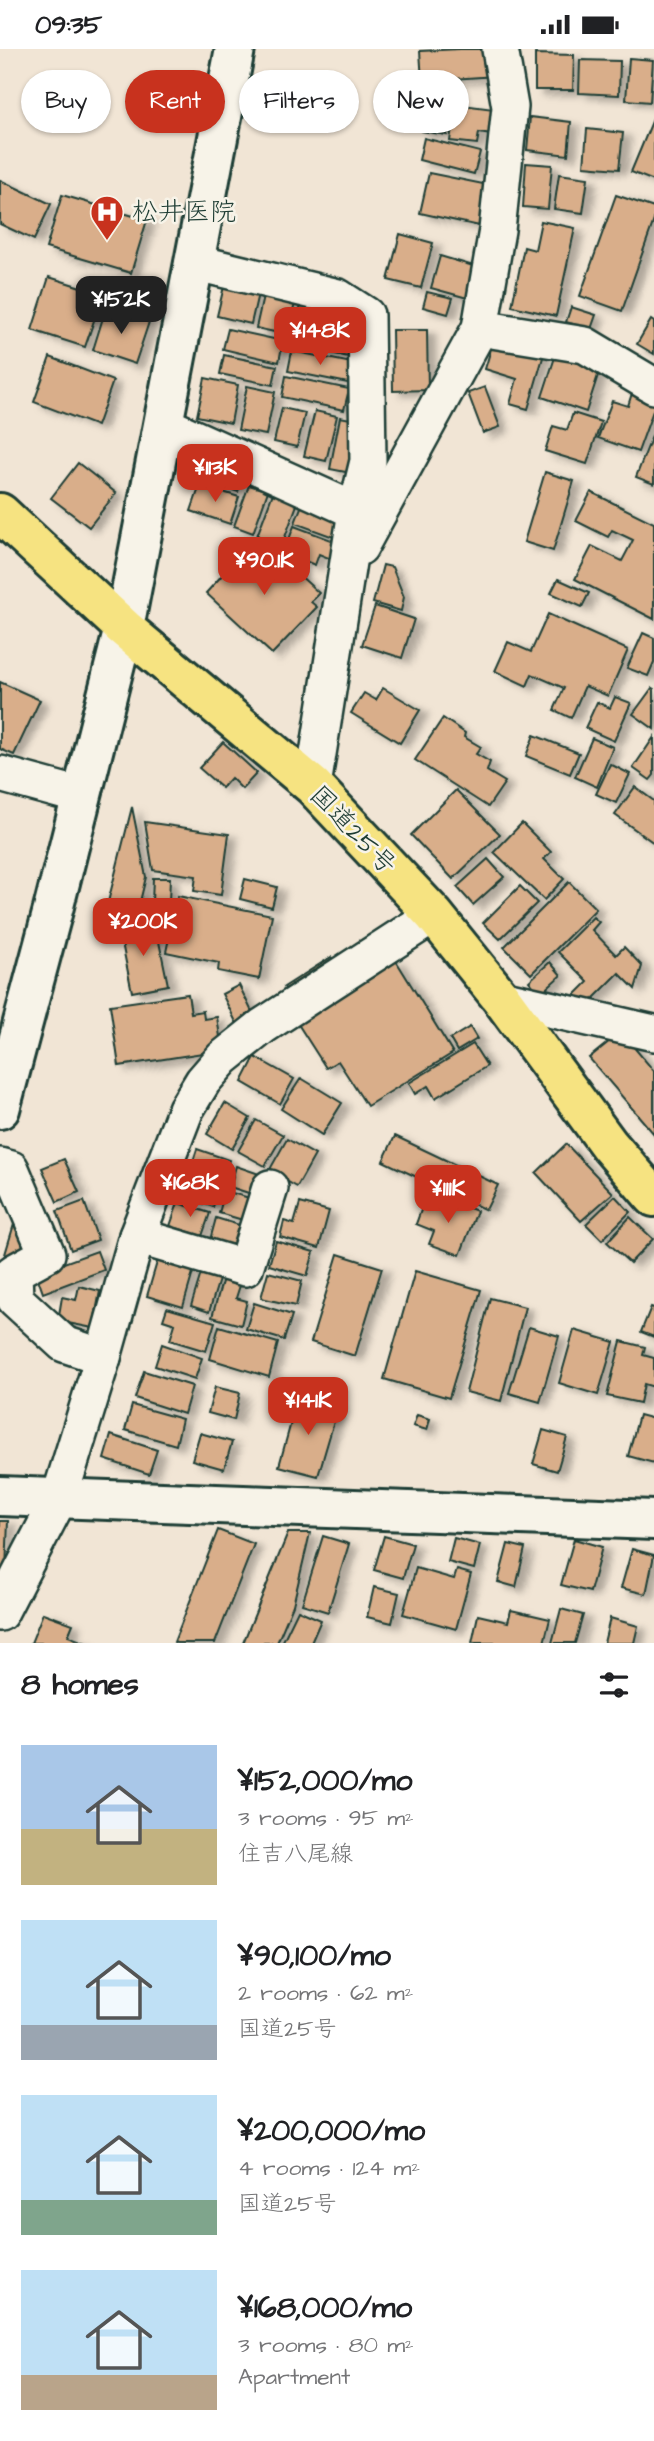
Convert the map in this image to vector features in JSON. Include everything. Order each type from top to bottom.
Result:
[{"type":"highway","name":"国道25号","points":[[0,513],[124,628],[313,786],[435,915],[501,998],[609,1145],[654,1197]]},
{"type":"street","points":[[0,1109],[124,628],[235,49]]},
{"type":"street","points":[[346,572],[480,328],[497,230],[510,107],[500,49]]},
{"type":"street","points":[[193,262],[338,297],[366,315],[368,461],[356,511],[313,786]]},
{"type":"street","points":[[480,328],[585,345],[654,386]]},
{"type":"street","points":[[163,424],[356,511]]},
{"type":"street","points":[[0,774],[81,796]]},
{"type":"street","points":[[0,1613],[59,1499],[137,1235],[186,1109],[203,1081],[223,1058],[263,1026],[435,915]]},
{"type":"street","points":[[501,998],[654,1033]]},
{"type":"street","points":[[0,1166],[11,1169],[47,1254],[14,1272],[15,1299],[64,1344],[103,1357]]},
{"type":"street","points":[[137,1235],[245,1268],[270,1188]]},
{"type":"street","points":[[0,1496],[654,1520]]},
{"type":"building","points":[[494,49],[496,76],[469,78],[469,70],[421,70],[420,51]]},
{"type":"building","points":[[535,54],[574,55],[573,90],[535,90]]},
{"type":"building","points":[[629,58],[653,60],[650,102],[626,100]]},
{"type":"building","points":[[580,60],[620,61],[619,95],[579,93]]},
{"type":"building","points":[[469,106],[494,109],[491,135],[479,133],[477,144],[450,141],[451,133],[469,133]]},
{"type":"building","points":[[530,117],[571,122],[568,155],[527,150]]},
{"type":"building","points":[[654,119],[654,181],[631,172]]},
{"type":"building","points":[[587,129],[623,133],[619,169],[584,166]]},
{"type":"building","points":[[424,138],[480,152],[474,174],[419,160]]},
{"type":"building","points":[[526,163],[552,165],[548,209],[523,207]]},
{"type":"building","points":[[429,173],[493,186],[484,227],[420,213]]},
{"type":"building","points":[[559,174],[588,178],[583,213],[554,209]]},
{"type":"building","points":[[0,180],[51,204],[34,240],[0,224]]},
{"type":"building","points":[[62,195],[147,220],[131,273],[46,248]]},
{"type":"building","points":[[616,195],[654,208],[654,220],[622,311],[580,296]]},
{"type":"building","points":[[541,221],[575,228],[556,316],[512,306],[524,247],[535,250]]},
{"type":"building","points":[[400,234],[433,243],[421,288],[388,280]]},
{"type":"building","points":[[440,256],[480,268],[471,299],[431,288]]},
{"type":"building","points":[[49,277],[103,294],[85,347],[32,330]]},
{"type":"building","points":[[225,282],[259,289],[251,324],[217,316]]},
{"type":"building","points":[[264,292],[296,298],[288,335],[256,328]]},
{"type":"building","points":[[427,292],[453,298],[448,314],[423,307]]},
{"type":"building","points":[[301,306],[323,312],[314,348],[291,342]]},
{"type":"building","points":[[571,307],[596,315],[591,329],[566,322]]},
{"type":"building","points":[[106,308],[149,322],[135,364],[93,350]]},
{"type":"building","points":[[329,314],[352,319],[348,341],[356,343],[353,358],[321,351]]},
{"type":"building","points":[[651,320],[654,322],[654,354],[637,344]]},
{"type":"building","points":[[228,329],[283,341],[279,362],[223,349]]},
{"type":"building","points":[[392,330],[427,330],[428,390],[393,391]]},
{"type":"building","points":[[496,332],[546,347],[528,409],[510,404],[517,379],[485,369]]},
{"type":"building","points":[[292,351],[352,363],[348,383],[288,371]]},
{"type":"building","points":[[557,351],[601,366],[586,412],[542,397]]},
{"type":"building","points":[[224,355],[277,366],[273,385],[220,374]]},
{"type":"building","points":[[50,357],[113,381],[97,426],[34,402]]},
{"type":"building","points":[[286,376],[349,389],[344,410],[282,397]]},
{"type":"building","points":[[205,378],[238,385],[231,423],[197,416]]},
{"type":"building","points":[[247,386],[275,392],[266,435],[238,430]]},
{"type":"building","points":[[485,387],[500,427],[483,433],[468,393]]},
{"type":"building","points":[[632,393],[654,401],[638,452],[598,438],[612,401],[628,406]]},
{"type":"building","points":[[282,408],[305,413],[297,447],[274,442]]},
{"type":"building","points":[[315,411],[337,416],[326,461],[304,456]]},
{"type":"building","points":[[573,413],[601,422],[587,464],[545,451],[553,426],[567,430]]},
{"type":"building","points":[[340,417],[361,421],[351,473],[330,469]]},
{"type":"building","points":[[654,431],[654,484],[636,477]]},
{"type":"building","points":[[199,451],[252,470],[247,483],[241,481],[238,492],[190,475]]},
{"type":"building","points":[[78,463],[116,493],[89,527],[51,498]]},
{"type":"building","points":[[545,472],[574,481],[553,551],[524,542]]},
{"type":"building","points":[[200,485],[239,497],[230,524],[191,511]]},
{"type":"building","points":[[249,485],[268,491],[253,533],[234,526]]},
{"type":"building","points":[[591,492],[654,523],[654,619],[575,579],[592,546],[622,561],[633,540],[612,530],[608,537],[576,521]]},
{"type":"building","points":[[273,493],[298,502],[282,545],[257,536]]},
{"type":"building","points":[[305,497],[348,514],[339,539],[295,523]]},
{"type":"building","points":[[294,526],[337,542],[331,559],[319,554],[315,565],[284,553]]},
{"type":"building","points":[[253,541],[282,568],[286,563],[319,593],[311,602],[317,607],[272,654],[206,593]]},
{"type":"building","points":[[383,565],[392,567],[404,597],[401,611],[373,603]]},
{"type":"building","points":[[558,579],[589,593],[582,607],[551,593]]},
{"type":"building","points":[[375,606],[414,619],[402,658],[362,645]]},
{"type":"building","points":[[548,614],[628,650],[608,696],[585,686],[571,718],[554,710],[564,688],[532,674],[527,686],[495,671],[508,642],[531,652]]},
{"type":"building","points":[[643,633],[654,638],[654,662],[648,676],[627,668]]},
{"type":"building","points":[[0,682],[40,700],[14,755],[0,749]]},
{"type":"building","points":[[383,688],[420,710],[400,743],[351,713],[364,693],[376,700]]},
{"type":"building","points":[[652,688],[654,689],[654,729],[633,714]]},
{"type":"building","points":[[615,697],[631,703],[614,741],[585,728],[597,702],[610,708]]},
{"type":"building","points":[[443,718],[465,733],[464,737],[481,747],[476,754],[490,762],[487,771],[505,782],[488,807],[415,760]]},
{"type":"building","points":[[534,735],[579,753],[570,774],[526,756]]},
{"type":"building","points":[[654,737],[654,775],[650,780],[633,768]]},
{"type":"building","points":[[592,738],[613,747],[597,787],[575,777]]},
{"type":"building","points":[[223,742],[257,773],[242,789],[231,778],[222,788],[199,768]]},
{"type":"building","points":[[610,764],[630,774],[616,803],[596,794]]},
{"type":"building","points":[[635,787],[654,801],[654,843],[615,815]]},
{"type":"building","points":[[456,790],[500,834],[453,879],[411,835]]},
{"type":"building","points":[[132,807],[146,877],[138,910],[108,902]]},
{"type":"building","points":[[145,822],[229,834],[221,895],[194,891],[196,876],[153,870]]},
{"type":"building","points":[[522,823],[551,852],[544,859],[564,879],[544,900],[494,852]]},
{"type":"building","points":[[488,859],[504,877],[473,905],[457,887]]},
{"type":"building","points":[[153,878],[170,878],[169,902],[152,902]]},
{"type":"building","points":[[245,879],[277,887],[272,907],[240,899]]},
{"type":"building","points":[[569,882],[596,909],[531,974],[504,947]]},
{"type":"building","points":[[520,886],[537,903],[500,939],[483,923]]},
{"type":"building","points":[[178,896],[272,915],[259,979],[218,971],[219,963],[166,952]]},
{"type":"building","points":[[593,917],[599,922],[592,930],[616,955],[624,947],[642,966],[635,989],[619,973],[583,1009],[572,998],[588,982],[558,952]]},
{"type":"building","points":[[118,923],[157,932],[168,985],[132,992]]},
{"type":"building","points":[[331,957],[338,966],[290,997],[284,987]]},
{"type":"building","points":[[395,959],[453,1053],[367,1106],[338,1061],[326,1068],[296,1021]]},
{"type":"building","points":[[550,962],[561,975],[540,994],[529,981]]},
{"type":"building","points":[[239,985],[254,1016],[237,1024],[222,994]]},
{"type":"building","points":[[188,994],[191,1013],[203,1011],[204,1019],[217,1017],[222,1050],[119,1066],[110,1005]]},
{"type":"building","points":[[470,1027],[477,1039],[457,1051],[450,1039]]},
{"type":"building","points":[[621,1032],[654,1071],[654,1134],[589,1058]]},
{"type":"building","points":[[473,1044],[487,1066],[435,1098],[428,1086],[415,1094],[409,1083]]},
{"type":"building","points":[[255,1057],[294,1079],[280,1104],[242,1082]]},
{"type":"building","points":[[301,1078],[342,1103],[322,1135],[281,1109]]},
{"type":"building","points":[[225,1103],[250,1118],[232,1149],[207,1134]]},
{"type":"building","points":[[256,1120],[283,1135],[265,1166],[238,1151]]},
{"type":"building","points":[[395,1136],[498,1185],[486,1210],[383,1161]]},
{"type":"building","points":[[287,1139],[315,1155],[297,1187],[269,1171]]},
{"type":"building","points":[[566,1144],[613,1193],[581,1221],[536,1173]]},
{"type":"building","points":[[197,1149],[229,1160],[213,1207],[182,1196]]},
{"type":"building","points":[[64,1159],[79,1192],[57,1202],[42,1168]]},
{"type":"building","points":[[236,1166],[268,1177],[261,1197],[230,1187]]},
{"type":"building","points":[[225,1191],[260,1201],[253,1223],[219,1213]]},
{"type":"building","points":[[615,1196],[630,1212],[602,1240],[586,1224]]},
{"type":"building","points":[[450,1200],[477,1211],[460,1255],[429,1244],[434,1231],[416,1224],[424,1202],[446,1210]]},
{"type":"building","points":[[84,1201],[98,1240],[71,1250],[57,1211]]},
{"type":"building","points":[[178,1203],[210,1213],[202,1236],[170,1226]]},
{"type":"building","points":[[300,1203],[329,1211],[319,1248],[280,1237],[284,1221],[294,1224]]},
{"type":"building","points":[[20,1204],[32,1252],[3,1261]]},
{"type":"building","points":[[630,1217],[653,1239],[630,1263],[607,1242]]},
{"type":"building","points":[[216,1218],[249,1228],[243,1249],[210,1240]]},
{"type":"building","points":[[276,1241],[314,1252],[307,1276],[269,1265]]},
{"type":"building","points":[[97,1251],[104,1270],[43,1293],[36,1273]]},
{"type":"building","points":[[160,1252],[196,1262],[183,1307],[147,1296]]},
{"type":"building","points":[[338,1254],[382,1268],[355,1356],[311,1342]]},
{"type":"building","points":[[203,1267],[221,1273],[209,1312],[191,1306]]},
{"type":"building","points":[[225,1271],[243,1276],[236,1298],[247,1301],[241,1325],[212,1317]]},
{"type":"building","points":[[415,1271],[481,1290],[449,1398],[384,1379]]},
{"type":"building","points":[[268,1272],[302,1281],[296,1306],[261,1298]]},
{"type":"building","points":[[79,1286],[100,1291],[93,1328],[58,1321],[62,1297],[76,1300]]},
{"type":"building","points":[[490,1298],[525,1307],[501,1401],[466,1392]]},
{"type":"building","points":[[254,1303],[292,1315],[284,1340],[246,1329]]},
{"type":"building","points":[[651,1307],[654,1308],[654,1337],[641,1332]]},
{"type":"building","points":[[167,1308],[215,1322],[206,1351],[170,1340],[175,1324],[163,1320]]},
{"type":"building","points":[[219,1326],[278,1343],[269,1377],[210,1359]]},
{"type":"building","points":[[529,1327],[559,1336],[540,1402],[509,1393]]},
{"type":"building","points":[[574,1330],[614,1342],[598,1395],[559,1383]]},
{"type":"building","points":[[621,1341],[645,1347],[643,1355],[654,1358],[654,1387],[644,1384],[640,1403],[607,1396]]},
{"type":"building","points":[[162,1344],[202,1358],[195,1379],[155,1366]]},
{"type":"building","points":[[144,1371],[192,1386],[184,1414],[135,1398]]},
{"type":"building","points":[[215,1387],[240,1393],[234,1420],[208,1413]]},
{"type":"building","points":[[298,1397],[338,1408],[318,1476],[279,1466]]},
{"type":"building","points":[[132,1405],[182,1419],[176,1445],[125,1430]]},
{"type":"building","points":[[417,1415],[430,1419],[427,1430],[413,1426]]},
{"type":"building","points":[[639,1415],[654,1419],[654,1463],[628,1456]]},
{"type":"building","points":[[543,1430],[567,1437],[557,1471],[533,1464]]},
{"type":"building","points":[[200,1433],[232,1442],[224,1469],[192,1460]]},
{"type":"building","points":[[111,1435],[157,1450],[149,1474],[104,1459]]},
{"type":"building","points":[[0,1521],[8,1521],[6,1571],[0,1571]]},
{"type":"building","points":[[218,1530],[254,1544],[215,1643],[176,1643],[174,1642]]},
{"type":"building","points":[[288,1533],[310,1533],[293,1605],[277,1643],[243,1643]]},
{"type":"building","points":[[323,1536],[349,1544],[328,1612],[302,1604]]},
{"type":"building","points":[[384,1536],[413,1544],[403,1578],[374,1570]]},
{"type":"building","points":[[454,1538],[480,1545],[474,1569],[448,1562]]},
{"type":"building","points":[[574,1539],[602,1547],[590,1592],[561,1585]]},
{"type":"building","points":[[508,1544],[525,1548],[516,1587],[498,1582]]},
{"type":"building","points":[[632,1549],[654,1555],[646,1594],[621,1588]]},
{"type":"building","points":[[416,1568],[454,1579],[457,1570],[471,1574],[456,1629],[403,1614]]},
{"type":"building","points":[[374,1587],[399,1593],[392,1623],[367,1617]]},
{"type":"building","points":[[561,1609],[583,1615],[575,1643],[552,1643]]},
{"type":"building","points":[[298,1610],[321,1620],[311,1643],[282,1643]]},
{"type":"building","points":[[511,1610],[550,1619],[544,1643],[472,1643],[478,1615],[508,1622]]},
{"type":"building","points":[[43,1613],[73,1624],[68,1636],[86,1643],[31,1643]]},
{"type":"building","points":[[610,1618],[638,1626],[634,1643],[604,1643]]},
{"type":"place","name":"松井医院","points":[[107,242]]}]
